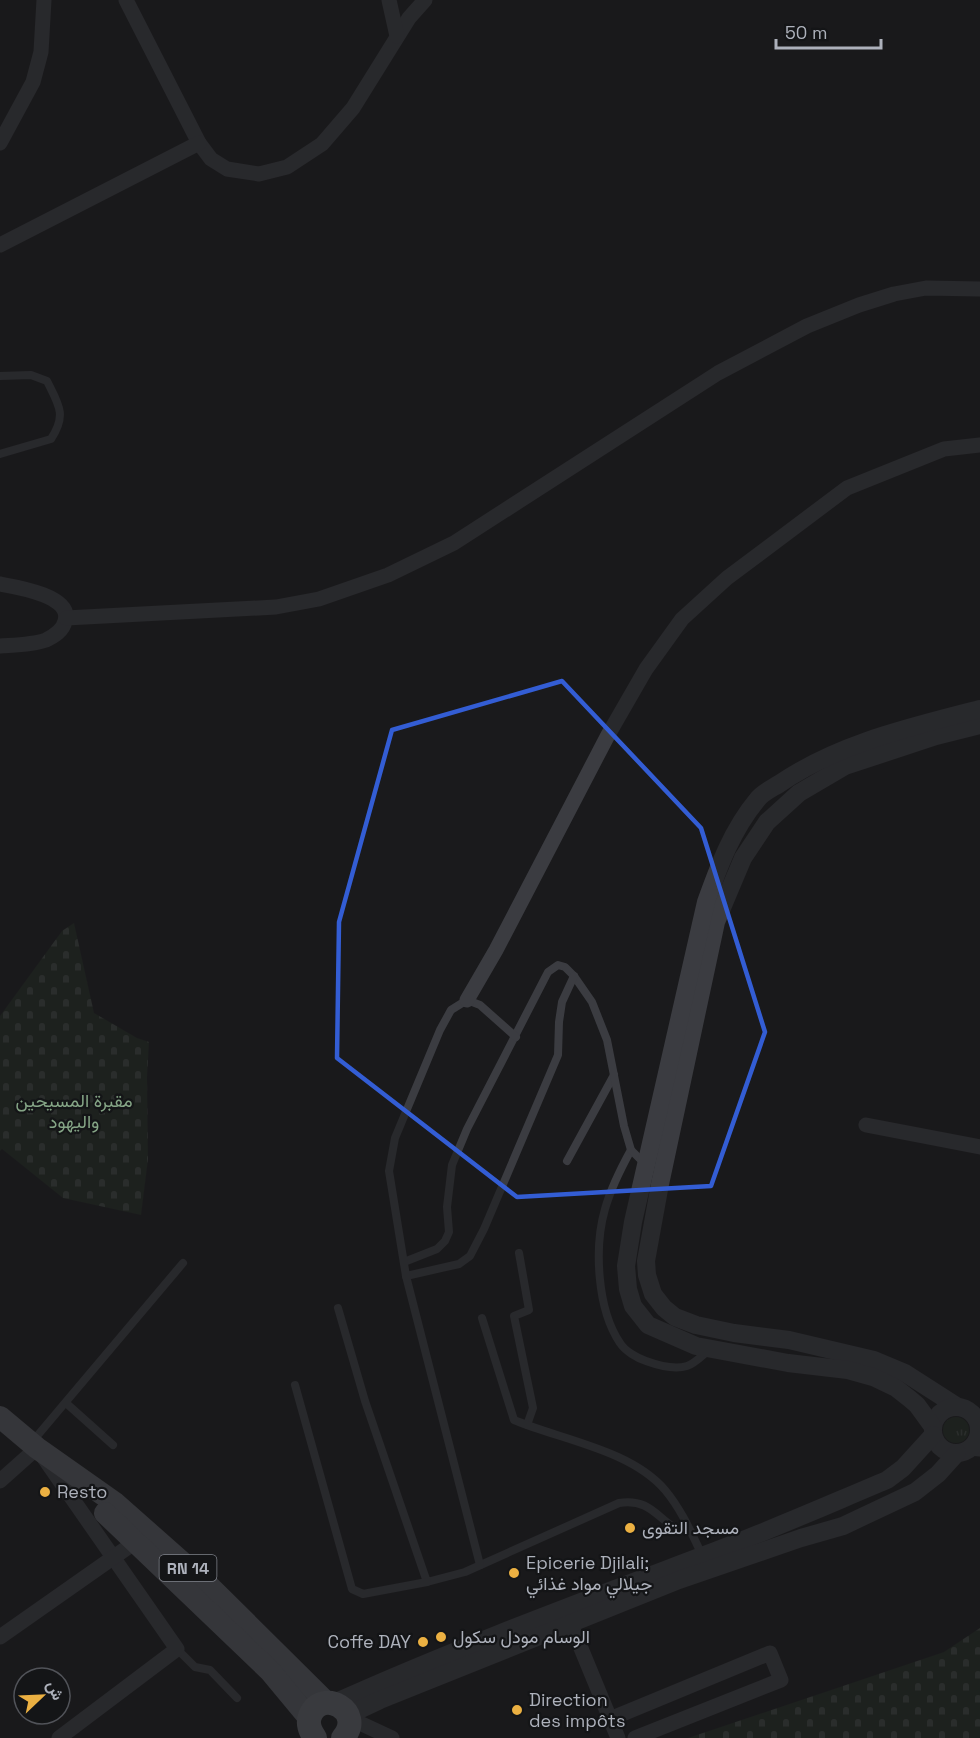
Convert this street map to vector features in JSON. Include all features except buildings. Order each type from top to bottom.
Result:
[{"type":"highway","points":[[312,1728],[316,1708],[345,1719]]},
{"type":"main road","name":"RN 14","points":[[0,1417],[142,1538],[210,1587],[345,1719]]},
{"type":"main road","name":"RN 14","points":[[142,1538],[270,1671],[312,1728]]},
{"type":"street","points":[[0,143],[33,82],[41,52],[44,0]]},
{"type":"street","points":[[126,0],[200,143],[211,159],[227,169],[259,174],[287,167],[322,144],[353,108],[397,36],[425,0]]},
{"type":"street","points":[[389,0],[397,36]]},
{"type":"street","points":[[0,245],[200,143]]},
{"type":"street","points":[[66,618],[276,607],[319,599],[388,575],[454,543],[718,372],[807,326],[894,294],[926,288],[980,289]]},
{"type":"street","points":[[467,1000],[496,950],[640,678],[682,619],[727,578],[847,488],[944,449],[980,445]]},
{"type":"street","points":[[0,584],[34,591],[60,604],[65,611],[66,618],[55,636],[43,641],[0,646]]},
{"type":"street","points":[[969,1450],[942,1448],[917,1405],[896,1388],[873,1377],[848,1370],[788,1363],[696,1346],[648,1325],[633,1306],[628,1289],[626,1266],[633,1222],[706,902],[724,853],[745,815],[758,797],[804,767],[872,739],[980,709]]},
{"type":"street","points":[[345,1719],[380,1700],[679,1580],[843,1526],[915,1492],[974,1444],[979,1434],[979,1423],[970,1412],[958,1407],[905,1373],[874,1360],[789,1340],[734,1333],[696,1325],[675,1317],[664,1308],[654,1294],[647,1275],[646,1261],[660,1184],[716,922],[743,858],[775,814],[799,793],[845,765],[936,736],[980,725]]},
{"type":"street","points":[[866,1125],[980,1147]]},
{"type":"street","points":[[345,1719],[381,1682],[632,1581],[702,1556],[887,1480],[903,1468],[933,1431],[939,1414],[951,1407],[958,1407]]},
{"type":"street","points":[[0,1481],[34,1445],[177,1649],[59,1738]]},
{"type":"street","points":[[0,1637],[142,1538]]},
{"type":"street","points":[[571,1624],[618,1738]]},
{"type":"street","points":[[610,1719],[770,1653],[781,1680],[635,1738]]},
{"type":"street","points":[[345,1719],[392,1738]]},
{"type":"lane","points":[[0,376],[31,375],[47,381],[60,405],[60,427],[51,439],[0,454]]},
{"type":"lane","points":[[404,1262],[437,1250],[445,1241],[449,1232],[447,1207],[452,1165],[467,1129],[548,972],[558,965],[565,967],[574,976],[592,1002],[606,1040],[631,1150],[647,1167]]},
{"type":"lane","points":[[406,1276],[459,1264],[470,1256],[484,1229],[555,1064],[558,1055],[562,1002],[574,976]]},
{"type":"lane","points":[[480,1565],[406,1276],[389,1171],[395,1138],[440,1030],[451,1010],[467,1000],[480,1005],[516,1037]]},
{"type":"lane","points":[[567,1161],[614,1075]]},
{"type":"lane","points":[[631,1150],[619,1173],[605,1210],[601,1230],[599,1279],[609,1321],[621,1344],[639,1358],[661,1366],[686,1366],[711,1349]]},
{"type":"lane","points":[[519,1254],[529,1310],[514,1316],[533,1407],[527,1425]]},
{"type":"lane","points":[[34,1445],[66,1403],[183,1263]]},
{"type":"lane","points":[[338,1308],[365,1401],[427,1582]]},
{"type":"lane","points":[[482,1318],[514,1420],[606,1453],[642,1470],[664,1489],[675,1504],[702,1556]]},
{"type":"lane","points":[[295,1385],[352,1589],[363,1594],[465,1572],[619,1503],[632,1501],[645,1505],[669,1525],[681,1531],[691,1532]]},
{"type":"lane","points":[[66,1403],[113,1445]]},
{"type":"lane","points":[[177,1649],[195,1667],[210,1670],[237,1698]]},
{"type":"highlighted area","points":[[562,681],[701,828],[765,1032],[711,1186],[517,1197],[337,1058],[339,922],[392,730]]},
{"type":"green space","name":"مقبرة المسيحين واليهود","points":[[74,923],[94,1013],[137,1038],[149,1042],[148,1159],[141,1215],[63,1198],[2,1149],[0,1151],[0,1016],[62,931]]},
{"type":"green space","points":[[956,1417],[965,1421],[969,1430],[965,1439],[956,1443],[947,1439],[943,1430],[947,1421]]},
{"type":"green space","points":[[980,1628],[980,1738],[688,1738],[944,1652]]},
{"type":"place","name":"Resto","points":[[45,1492]]},
{"type":"place","name":"مسجد التقوى","points":[[630,1528]]},
{"type":"place","name":"Epicerie Djilali; جيلالي مواد غذائي","points":[[514,1573]]},
{"type":"place","name":"الوسام مودل سكول","points":[[441,1637]]},
{"type":"place","name":"Coffe DAY","points":[[423,1642]]},
{"type":"place","name":"Direction des impôts","points":[[517,1710]]}]
